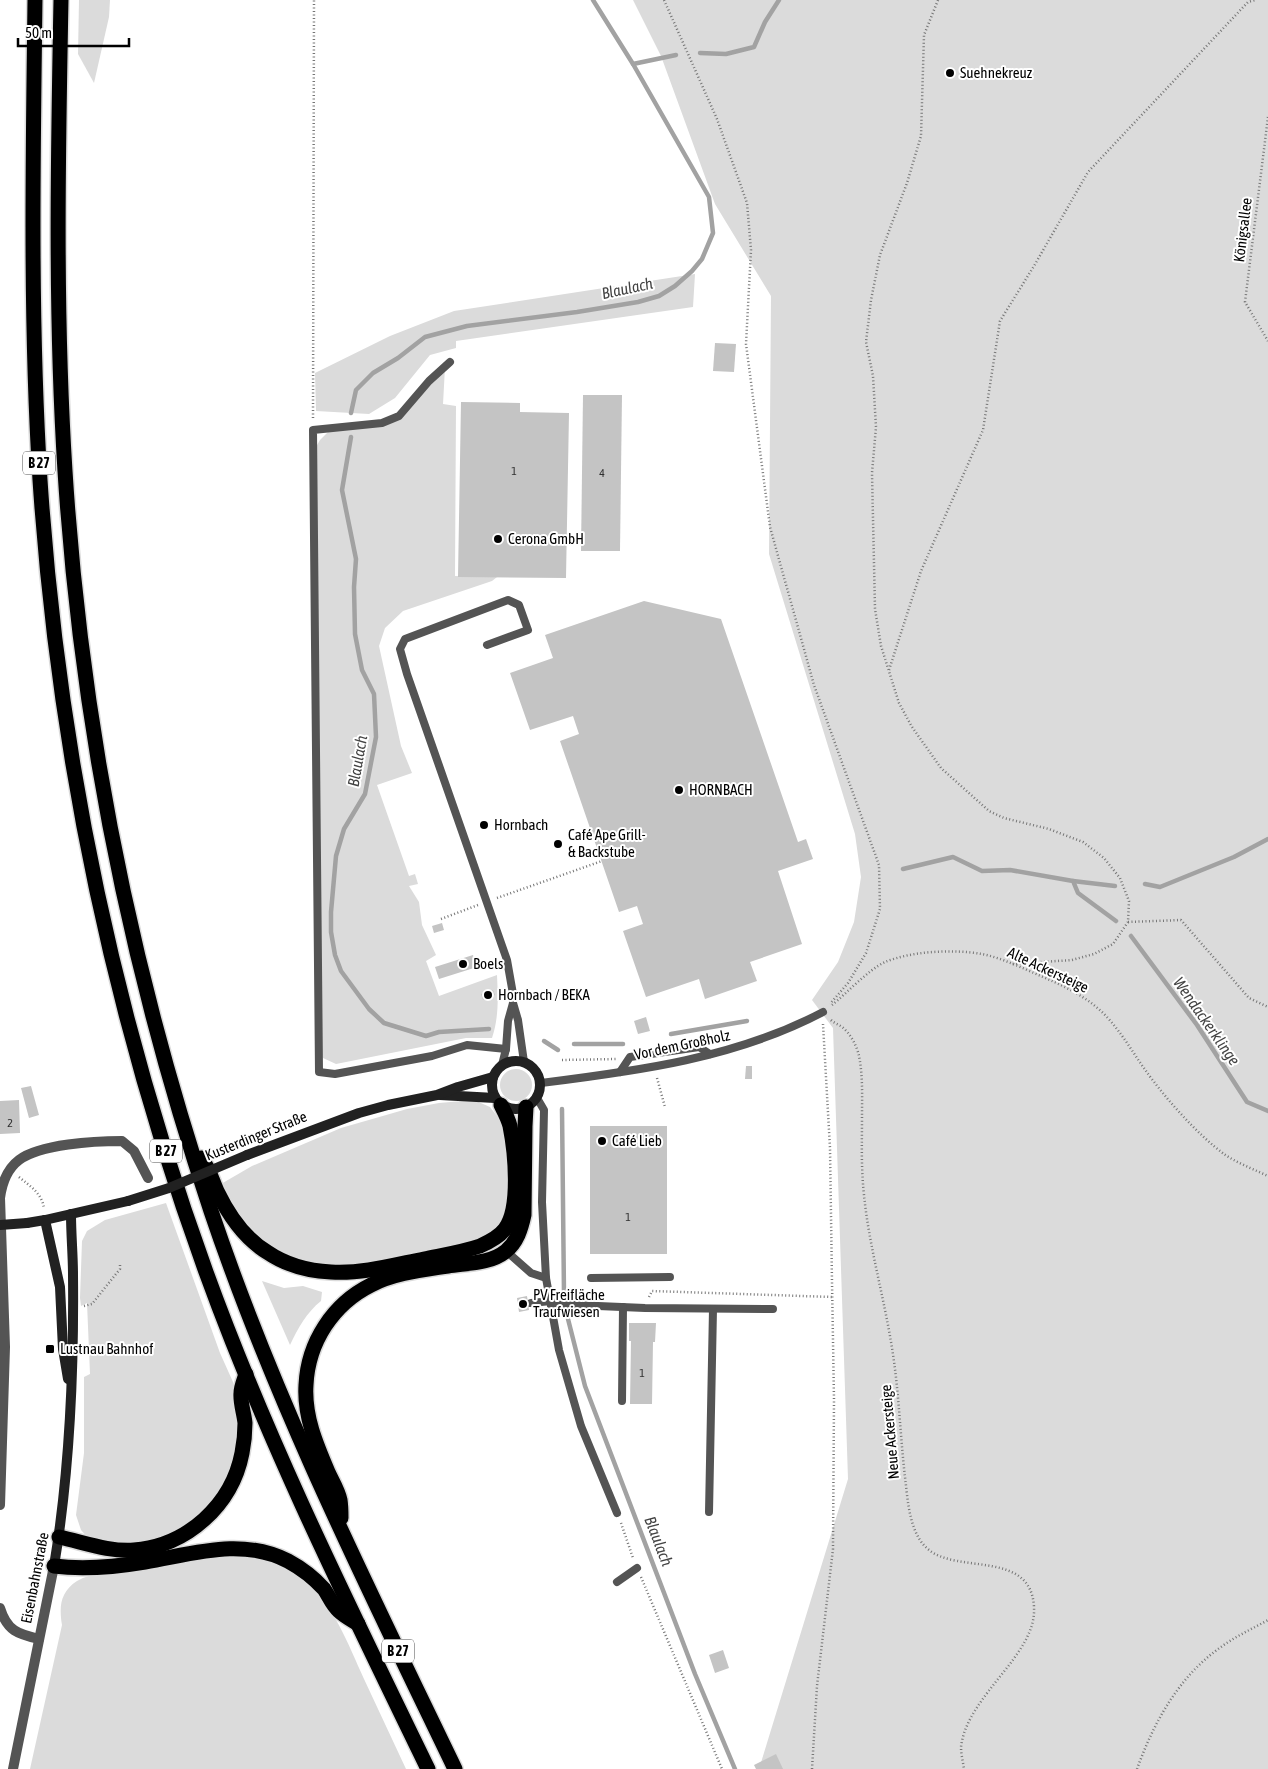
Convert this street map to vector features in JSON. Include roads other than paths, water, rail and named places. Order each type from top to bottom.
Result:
[{"type":"highway","name":"B 27","points":[[35,0],[32,233],[36,404],[41,492],[49,581],[67,725],[96,888],[134,1044],[204,1268],[246,1374],[308,1515],[428,1769]]},
{"type":"highway","name":"B 27","points":[[61,0],[58,224],[59,353],[65,474],[80,636],[95,741],[126,904],[157,1035],[188,1141],[212,1214],[250,1317],[284,1401],[343,1532],[455,1769]]},
{"type":"highway","points":[[188,1141],[207,1166],[229,1214],[256,1245],[280,1260],[306,1269],[332,1272],[356,1271],[460,1251],[489,1241],[505,1229],[512,1217],[515,1191],[510,1124],[498,1101]]},
{"type":"highway","points":[[343,1532],[339,1498],[312,1430],[306,1399],[308,1368],[318,1338],[338,1309],[352,1296],[372,1284],[394,1276],[418,1271],[493,1259],[506,1251],[522,1228],[524,1215],[533,1196],[524,1126],[532,1103]]},
{"type":"highway","points":[[59,1537],[114,1549],[133,1550],[172,1541],[189,1532],[204,1520],[224,1498],[238,1470],[244,1440],[240,1393],[246,1374]]},
{"type":"highway","points":[[54,1566],[95,1568],[144,1562],[219,1548],[252,1549],[277,1556],[298,1567],[324,1589],[338,1611],[359,1625]]},
{"type":"street","points":[[509,1062],[524,1062],[536,1071],[541,1083],[532,1103],[518,1110],[509,1109],[498,1101],[492,1091],[493,1077],[502,1065],[509,1062]]},
{"type":"street","name":"Kusterdinger Straße","points":[[0,1225],[45,1220],[169,1188],[247,1155],[359,1113],[437,1095],[493,1077]]},
{"type":"street","name":"Kusterdinger Straße","points":[[437,1095],[498,1101]]},
{"type":"street","points":[[0,1505],[5,1347],[0,1198],[5,1177],[18,1160],[40,1151],[73,1143],[122,1141],[134,1151],[148,1178]]},
{"type":"street","name":"Eisenbahnstraße","points":[[13,1769],[54,1566],[68,1457],[73,1307],[72,1214]]},
{"type":"street","name":"Eisenbahnstraße","points":[[45,1220],[60,1287],[64,1363],[71,1390]]},
{"type":"street","points":[[0,1608],[4,1620],[9,1627],[18,1633],[39,1639]]},
{"type":"lane","points":[[450,362],[429,381],[399,416],[382,423],[312,430],[319,1072],[335,1074],[432,1056],[467,1045],[506,1049]]},
{"type":"lane","points":[[487,645],[528,630],[519,605],[508,600],[405,639],[400,649],[407,674],[507,960],[513,1003],[508,1021],[506,1049],[502,1065]]},
{"type":"lane","points":[[513,1003],[518,1020],[524,1062]]},
{"type":"lane","name":"Vor dem Großholz","points":[[541,1083],[684,1062],[748,1045],[796,1026],[823,1012]]},
{"type":"lane","points":[[620,1072],[630,1057],[699,1047],[710,1054]]},
{"type":"lane","points":[[532,1103],[544,1110],[533,1196],[559,1350],[581,1426],[617,1513]]},
{"type":"lane","points":[[506,1251],[531,1273],[546,1278]]},
{"type":"lane","points":[[591,1278],[670,1277]]},
{"type":"lane","points":[[531,1303],[645,1308],[773,1309]]},
{"type":"lane","points":[[622,1401],[623,1307]]},
{"type":"lane","points":[[709,1512],[713,1308]]},
{"type":"lane","points":[[617,1582],[637,1568]]},
{"type":"waterway","name":"Blaulach","points":[[351,413],[356,390],[373,373],[398,358],[425,337],[467,326],[638,302],[659,296],[675,286],[702,259],[713,233],[709,197],[633,64],[593,0]]},
{"type":"waterway","points":[[700,53],[726,54],[754,47],[765,22],[779,0]]},
{"type":"waterway","points":[[633,64],[676,55]]},
{"type":"waterway","name":"Blaulach","points":[[351,437],[342,490],[356,559],[354,587],[355,634],[362,670],[374,694],[376,737],[365,794],[344,829],[336,856],[331,912],[331,932],[335,955],[341,971],[369,1009],[384,1023],[426,1036],[439,1032],[489,1029]]},
{"type":"waterway","points":[[1145,884],[1160,887],[1234,857],[1268,839]]},
{"type":"waterway","name":"Wendackerklinge","points":[[903,869],[953,857],[982,871],[1010,870],[1073,881],[1078,893],[1116,921]]},
{"type":"waterway","points":[[1073,881],[1115,886]]},
{"type":"waterway","name":"Wendackerklinge","points":[[1131,936],[1197,1025],[1247,1102],[1268,1111]]},
{"type":"waterway","name":"Wendackerklinge","points":[[671,1034],[747,1021]]},
{"type":"waterway","name":"Blaulach","points":[[544,1041],[558,1050]]},
{"type":"waterway","name":"Wendackerklinge","points":[[574,1044],[623,1044]]},
{"type":"waterway","name":"Blaulach","points":[[562,1109],[564,1295]]},
{"type":"waterway","name":"Blaulach","points":[[568,1319],[585,1386],[695,1674],[735,1769]]},
{"type":"place","name":"Suehnekreuz","points":[[950,73]]},
{"type":"place","name":"Cerona GmbH","points":[[498,539]]},
{"type":"place","name":"HORNBACH","points":[[679,790]]},
{"type":"place","name":"Hornbach","points":[[484,825]]},
{"type":"place","name":"Café Ape Grill- & Backstube","points":[[558,844]]},
{"type":"place","name":"Boels","points":[[463,964]]},
{"type":"place","name":"Hornbach / BEKA","points":[[488,995]]},
{"type":"place","name":"Café Lieb","points":[[602,1141]]},
{"type":"place","name":"PV Freifläche Traufwiesen","points":[[523,1304]]},
{"type":"place","name":"Lustnau Bahnhof","points":[[50,1349]]}]
